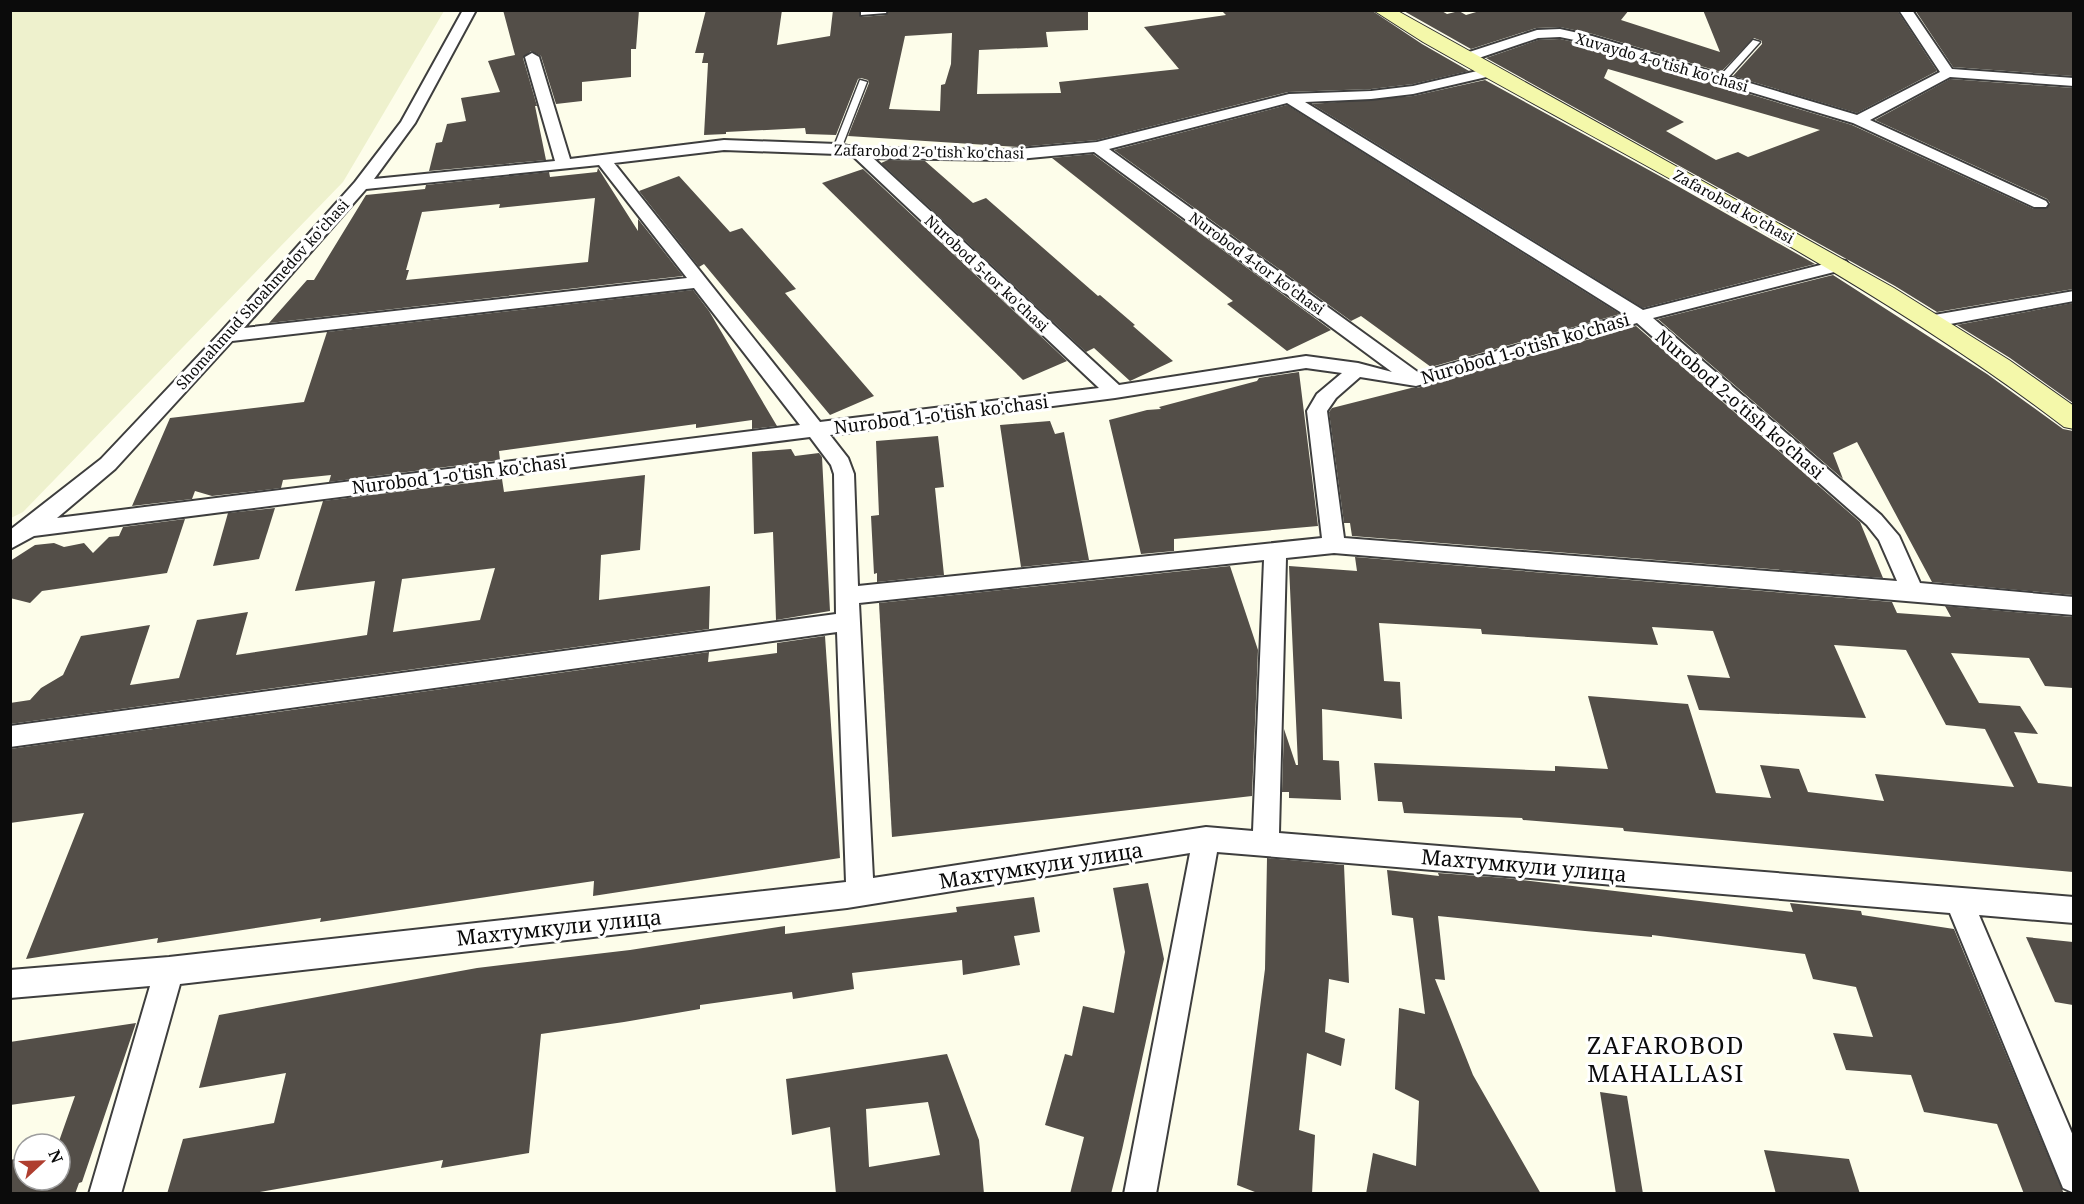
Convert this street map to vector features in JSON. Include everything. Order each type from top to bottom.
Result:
[{"type":"street","name":"Shomahmud Shoahmedov ko'chasi","points":[[10,541],[29,529],[108,464],[227,336],[361,185],[408,123],[470,10]]},
{"type":"street","points":[[866,12],[881,10]]},
{"type":"street","name":"Zafarobod ko'chasi","points":[[1382,10],[1840,265],[1934,321],[2023,381],[2073,420]]},
{"type":"street","points":[[1905,10],[1948,73]]},
{"type":"street","name":"Xuvaydo 4-o'tish ko'chasi","points":[[1465,58],[1537,34],[1560,33],[1587,39],[1858,120],[2040,204]]},
{"type":"street","points":[[532,57],[564,165]]},
{"type":"street","name":"Zafarobod 2-o'tish ko'chasi","points":[[361,185],[564,165],[724,145],[837,149],[859,153],[1008,155],[1097,147],[1289,98],[1371,95],[1413,90],[1490,72]]},
{"type":"street","points":[[1858,120],[1948,73],[2073,82]]},
{"type":"street","name":"Nurobod 2-o'tish ko'chasi","points":[[1289,98],[1640,316],[1874,520],[1888,536],[1912,591]]},
{"type":"street","name":"Nurobod 4-tor ko'chasi","points":[[1097,147],[1416,380]]},
{"type":"street","name":"Nurobod 5-tor ko'chasi","points":[[859,153],[1115,392]]},
{"type":"street","points":[[603,160],[841,463],[844,474],[846,596],[860,893]]},
{"type":"street","name":"Nurobod 1-o'tish ko'chasi","points":[[29,529],[1115,392],[1306,362],[1325,362],[1399,380],[1416,380],[1640,316],[1840,265]]},
{"type":"street","points":[[227,336],[699,282]]},
{"type":"street","points":[[1934,321],[2073,296]]},
{"type":"street","points":[[1334,545],[1317,411],[1319,404],[1358,369]]},
{"type":"street","points":[[846,596],[1334,545],[2073,606]]},
{"type":"street","points":[[1266,844],[1275,551]]},
{"type":"street","points":[[10,737],[848,622]]},
{"type":"street","points":[[1140,1194],[1206,839]]},
{"type":"street","name":"Махтумкули улица","points":[[10,984],[169,971],[860,893],[1206,839],[2073,910]]},
{"type":"street","points":[[1959,901],[2073,1176]]},
{"type":"street","points":[[105,1194],[169,971]]},
{"type":"lane","points":[[1722,79],[1756,42]]},
{"type":"lane","points":[[837,149],[863,82]]},
{"type":"green space","points":[[11,10],[444,11],[343,182],[23,512],[11,518]]},
{"type":"building","points":[[503,10],[639,10],[636,49],[631,49],[631,77],[582,82],[582,101],[556,104],[541,56],[531,51],[523,58],[537,106],[535,106],[546,160],[429,171],[436,143],[442,142],[447,124],[466,121],[461,98],[500,92],[488,61],[515,55]]},
{"type":"building","points":[[706,10],[782,10],[777,45],[830,36],[833,10],[859,10],[861,17],[886,15],[889,11],[896,10],[1088,10],[1088,30],[1046,32],[1048,47],[979,50],[977,94],[1061,93],[1059,82],[1179,69],[1144,27],[1226,15],[1221,10],[1371,10],[1422,44],[1469,71],[1413,84],[1371,89],[1288,92],[1097,140],[1019,147],[848,136],[869,83],[868,80],[861,78],[858,79],[836,135],[806,134],[805,128],[704,135],[708,63],[702,63],[704,53],[695,53]],"holes":[[[952,33],[951,64],[945,84],[941,85],[940,111],[889,109],[905,36]]]},
{"type":"building","points":[[1402,10],[1440,10],[1447,14],[1459,11],[1466,15],[1483,10],[1629,10],[1621,20],[1720,52],[1703,10],[1897,10],[1937,71],[1857,113],[1733,76],[1762,44],[1762,41],[1754,38],[1721,72],[1593,34],[1560,27],[1536,28],[1471,49]]},
{"type":"building","points":[[1915,10],[2073,10],[2073,76],[1953,67]]},
{"type":"building","points":[[1560,39],[1583,44],[1852,125],[2034,209],[2046,209],[2050,203],[2047,199],[1875,120],[1950,79],[2073,88],[2073,289],[1937,312],[1895,286],[1486,58],[1538,40]],"holes":[[[1608,69],[1820,130],[1748,157],[1738,152],[1716,160],[1666,131],[1684,122],[1604,78]]]},
{"type":"building","points":[[1485,80],[1815,264],[1643,308],[1312,104],[1413,96]]},
{"type":"building","points":[[1287,105],[1620,314],[1431,367],[1361,316],[1351,321],[1114,150]]},
{"type":"building","points":[[1093,154],[1331,330],[1287,351],[1227,304],[1233,301],[1052,158]]},
{"type":"building","points":[[888,160],[925,161],[973,203],[986,198],[1098,296],[1100,295],[1135,325],[1133,326],[1173,361],[1130,381],[1094,348],[1086,352],[881,163]]},
{"type":"building","points":[[598,168],[638,231],[638,219],[683,276],[269,323],[307,280],[314,280],[366,195],[425,189],[426,185],[549,172],[550,177],[597,172]],"holes":[[[595,198],[588,262],[406,280],[409,270],[406,270],[422,212],[500,204],[499,208]]]},
{"type":"building","points":[[863,169],[1067,361],[1023,380],[822,183]]},
{"type":"building","points":[[679,176],[730,232],[742,228],[796,289],[785,293],[874,396],[830,415],[704,264],[699,267],[639,191]]},
{"type":"building","points":[[1833,275],[1987,374],[2063,429],[2073,431],[2073,595],[1932,582],[1857,442],[1833,453],[1843,479],[1658,319]]},
{"type":"building","points":[[693,290],[709,311],[777,426],[752,429],[752,420],[696,428],[696,424],[499,451],[500,460],[329,482],[331,475],[283,480],[281,488],[212,496],[195,491],[192,499],[132,506],[170,418],[304,402],[327,332]]},
{"type":"building","points":[[2073,303],[2073,403],[2010,358],[1957,325]]},
{"type":"building","points":[[1636,326],[1860,522],[1883,578],[1352,536],[1350,523],[1344,523],[1329,412],[1332,408],[1417,388]]},
{"type":"building","points":[[1299,372],[1318,526],[1174,539],[1174,551],[1141,554],[1109,420],[1147,410],[1161,409],[1159,407],[1257,381],[1259,378]]},
{"type":"building","points":[[1050,421],[1055,434],[1064,432],[1089,560],[1021,567],[1000,425]]},
{"type":"building","points":[[938,436],[944,487],[935,488],[944,575],[877,582],[877,573],[874,574],[871,516],[879,515],[876,441]]},
{"type":"building","points":[[791,449],[795,456],[819,453],[822,457],[830,611],[776,620],[773,532],[754,534],[752,452]]},
{"type":"building","points":[[645,475],[640,550],[601,555],[599,600],[710,586],[709,629],[10,724],[10,703],[30,700],[41,688],[63,675],[81,636],[150,625],[130,685],[179,678],[197,620],[248,612],[236,655],[367,635],[375,581],[295,591],[323,501],[502,479],[504,492]],"holes":[[[495,568],[480,620],[393,632],[402,579]]]},
{"type":"building","points":[[275,508],[259,559],[213,566],[228,513]]},
{"type":"building","points":[[185,519],[167,573],[42,591],[30,603],[10,598],[10,561],[35,545],[54,543],[64,547],[84,543],[93,553],[109,537],[119,536],[123,527]]},
{"type":"building","points":[[1355,557],[1892,602],[1897,613],[1951,617],[1945,606],[2073,617],[2073,688],[2045,686],[2029,658],[1951,653],[1979,703],[2020,706],[2038,734],[2014,732],[2038,783],[2073,787],[2073,872],[1624,831],[1623,828],[1523,820],[1522,818],[1404,813],[1402,802],[1378,801],[1374,763],[1555,771],[1555,766],[1608,769],[1588,696],[1688,704],[1716,793],[1771,798],[1760,765],[1799,769],[1808,792],[1884,801],[1875,774],[2014,787],[1985,729],[1946,725],[1906,650],[1834,645],[1866,718],[1699,710],[1687,675],[1730,678],[1713,631],[1652,627],[1658,645],[1482,634],[1481,629],[1379,623],[1384,681],[1400,682],[1402,719],[1322,709],[1323,760],[1339,761],[1341,800],[1289,798],[1289,792],[1282,792],[1284,729],[1296,765],[1298,765],[1289,566],[1357,571]]},
{"type":"building","points":[[1230,566],[1258,650],[1252,796],[892,837],[879,603]]},
{"type":"building","points":[[825,636],[840,858],[593,896],[594,881],[320,922],[321,918],[157,943],[158,938],[26,959],[84,813],[10,823],[10,749],[709,652],[708,662],[777,653],[777,643]]},
{"type":"building","points":[[1267,858],[1344,865],[1349,983],[1329,979],[1325,1032],[1345,1039],[1341,1066],[1307,1053],[1299,1130],[1315,1135],[1312,1194],[1260,1194],[1237,1185],[1265,969]]},
{"type":"building","points":[[1387,870],[1439,876],[1438,873],[1505,878],[1793,912],[1790,903],[1861,911],[1862,915],[1954,929],[2064,1194],[2024,1194],[1997,1124],[1924,1112],[1911,1075],[1846,1070],[1833,1033],[1873,1037],[1856,987],[1813,979],[1805,954],[1652,935],[1652,937],[1438,916],[1445,980],[1435,979],[1473,1075],[1541,1194],[1366,1194],[1373,1153],[1416,1166],[1419,1101],[1395,1089],[1399,1008],[1425,1014],[1413,918],[1392,915]]},
{"type":"building","points":[[1148,883],[1164,959],[1111,1194],[1070,1194],[1084,1137],[1045,1125],[1065,1054],[1072,1056],[1083,1006],[1114,1013],[1125,952],[1113,888]]},
{"type":"building","points":[[1034,897],[1040,932],[1014,936],[1020,965],[963,975],[962,960],[852,973],[854,989],[793,999],[792,992],[700,1005],[700,1009],[541,1034],[529,1153],[441,1168],[443,1160],[248,1194],[167,1194],[183,1139],[274,1123],[286,1073],[199,1088],[219,1015],[477,968],[630,950],[785,926],[785,934],[957,912],[956,907]]},
{"type":"building","points":[[2026,937],[2073,942],[2073,1005],[2055,1002]]},
{"type":"building","points":[[136,1023],[82,1182],[79,1183],[75,1194],[10,1194],[10,1160],[12,1160],[12,1192],[72,1192],[72,1132],[62,1132],[75,1096],[10,1105],[10,1042]]},
{"type":"building","points":[[947,1054],[979,1140],[984,1194],[836,1194],[830,1127],[792,1135],[786,1079]],"holes":[[[928,1102],[940,1155],[869,1167],[866,1109]]]},
{"type":"building","points":[[1600,1092],[1627,1096],[1643,1194],[1616,1194]]},
{"type":"building","points":[[1764,1150],[1849,1159],[1860,1194],[1776,1194]]},
{"type":"district","name":"ZAFAROBOD MAHALLASI","points":[[1666,1058]]}]
